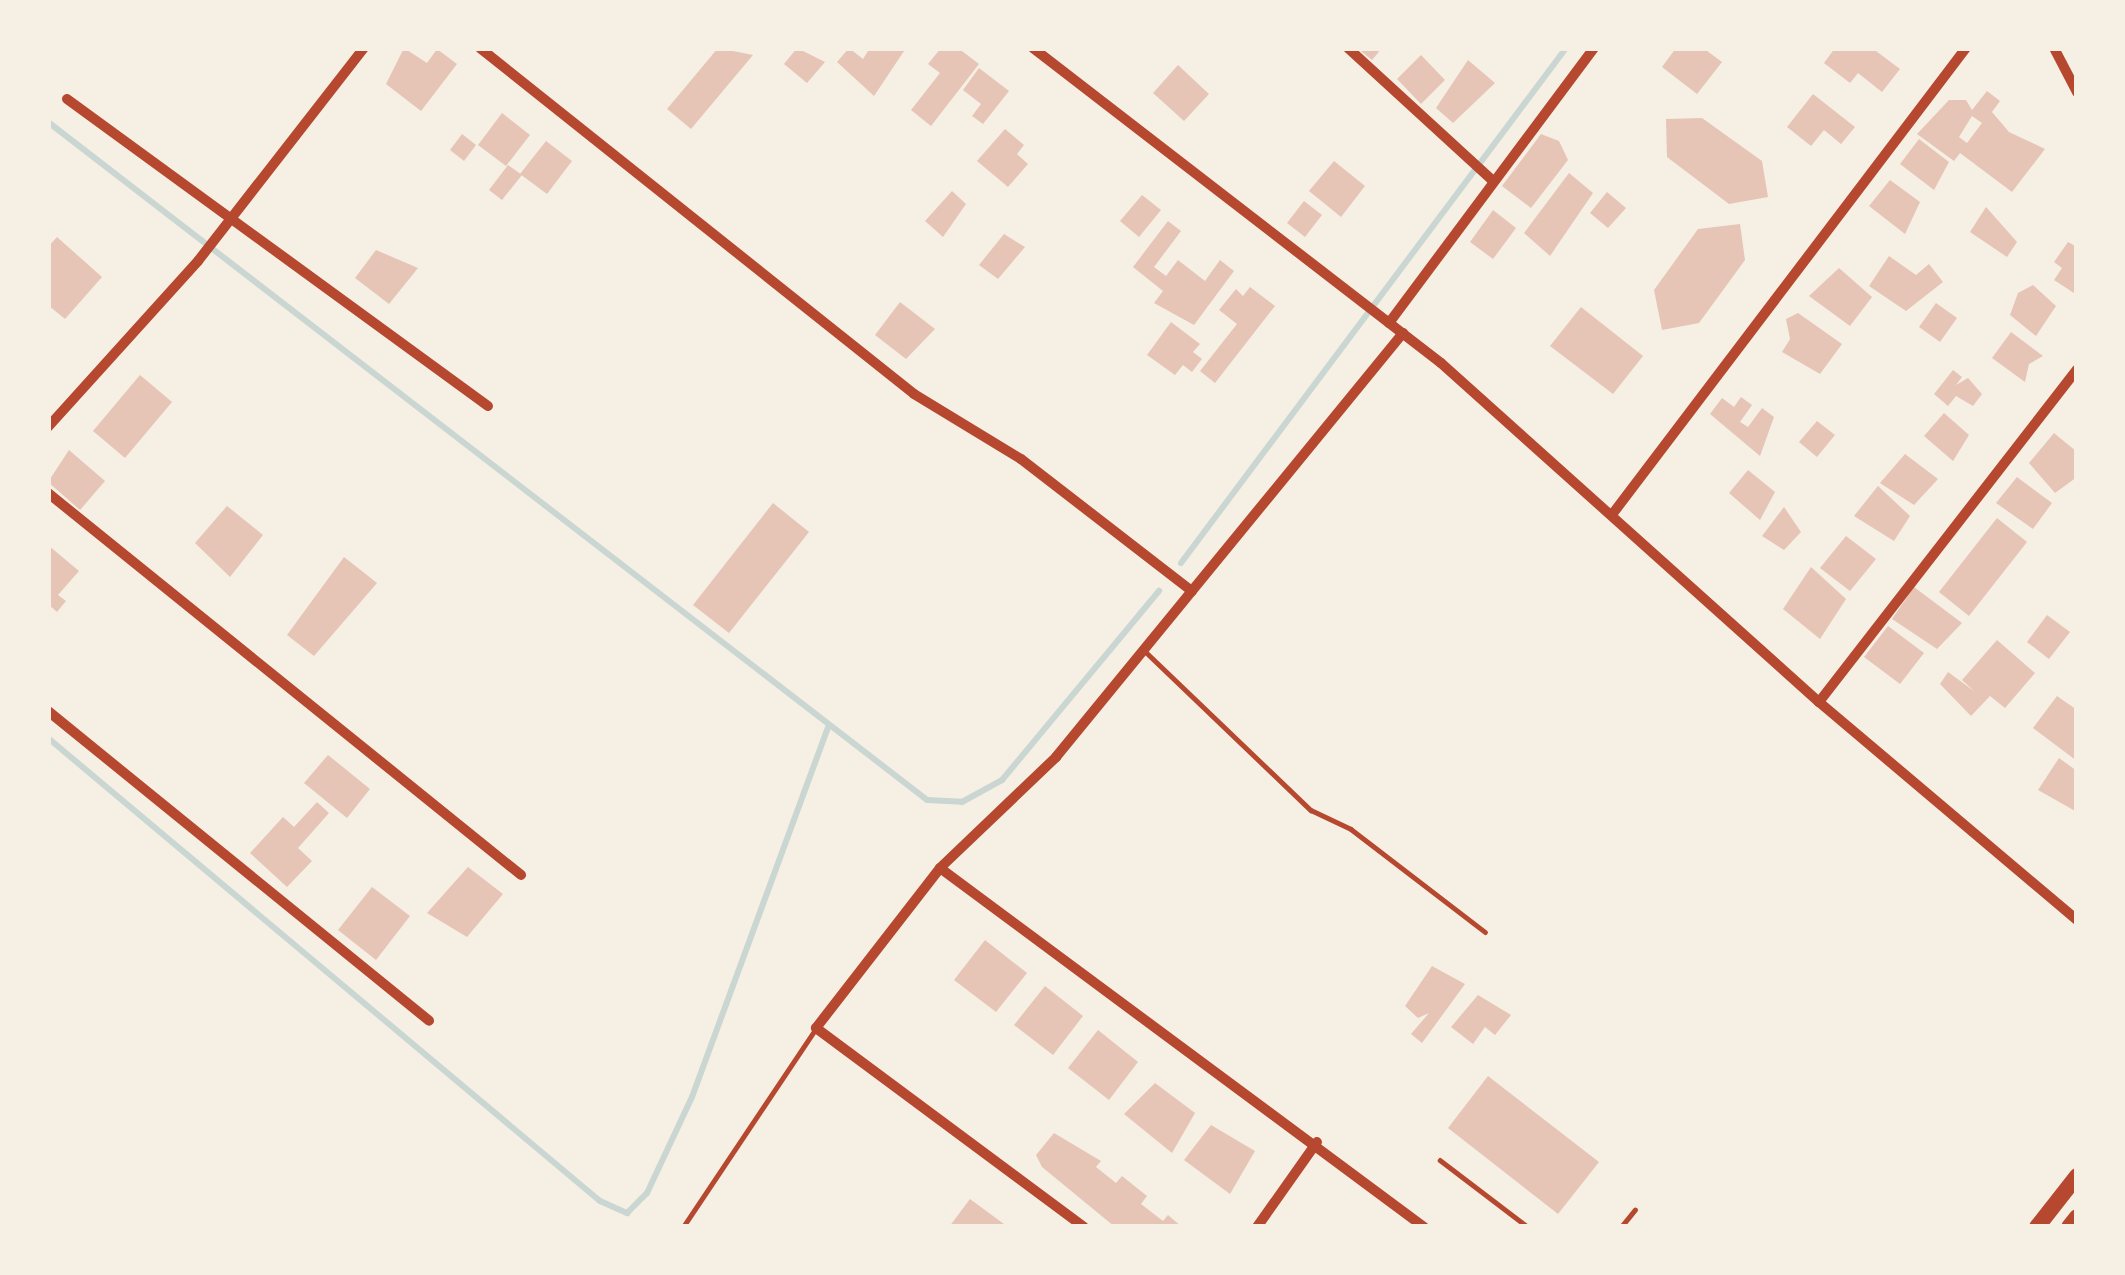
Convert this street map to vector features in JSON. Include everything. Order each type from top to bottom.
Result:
[{"type":"highway","points":[[2037,1227],[2077,1176]]},
{"type":"highway","points":[[2069,1227],[2077,1217]]},
{"type":"street","points":[[48,427],[198,261],[364,48]]},
{"type":"street","points":[[480,48],[914,394],[1021,459],[1192,591]]},
{"type":"street","points":[[1033,48],[1403,333],[1614,512],[1819,702],[2077,920]]},
{"type":"street","points":[[1348,48],[1489,177]]},
{"type":"street","points":[[1389,323],[1489,177],[1594,48]]},
{"type":"street","points":[[1614,512],[1966,48]]},
{"type":"street","points":[[2054,48],[2077,92]]},
{"type":"street","points":[[67,99],[227,224],[488,406]]},
{"type":"street","points":[[1084,1227],[815,1028],[940,868],[1056,757],[1403,333]]},
{"type":"street","points":[[1819,702],[2077,369]]},
{"type":"street","points":[[48,493],[521,875]]},
{"type":"street","points":[[48,711],[429,1021]]},
{"type":"street","points":[[940,868],[1317,1142],[1424,1227]]},
{"type":"street","points":[[1257,1227],[1317,1142]]},
{"type":"lane","points":[[1143,649],[1311,811],[1351,829],[1485,932]]},
{"type":"lane","points":[[683,1227],[815,1028]]},
{"type":"lane","points":[[1441,1160],[1528,1227]]},
{"type":"lane","points":[[1621,1227],[1635,1210]]},
{"type":"building","points":[[404,48],[427,63],[437,49],[457,64],[421,111],[386,84]]},
{"type":"building","points":[[718,48],[753,55],[691,129],[667,109]]},
{"type":"building","points":[[797,48],[825,62],[807,83],[784,64]]},
{"type":"building","points":[[849,48],[863,59],[870,48],[906,48],[874,96],[837,62]]},
{"type":"building","points":[[941,48],[958,48],[979,64],[931,126],[911,110],[940,73],[928,64]]},
{"type":"building","points":[[1357,48],[1382,48],[1372,60]]},
{"type":"building","points":[[1676,48],[1703,48],[1722,62],[1697,94],[1662,67]]},
{"type":"building","points":[[1835,48],[1872,48],[1900,69],[1882,92],[1858,73],[1850,83],[1824,63]]},
{"type":"building","points":[[1421,55],[1445,80],[1421,104],[1397,79]]},
{"type":"building","points":[[1468,60],[1495,83],[1453,123],[1436,108]]},
{"type":"building","points":[[1178,65],[1209,94],[1184,121],[1153,93]]},
{"type":"building","points":[[979,68],[1009,91],[983,124],[972,116],[981,104],[963,90]]},
{"type":"building","points":[[1987,91],[2000,101],[1992,112],[2009,132],[2045,149],[2012,192],[1960,153],[1954,161],[1917,134],[1949,100],[1966,100],[1972,110]],"holes":[[[1972,116],[1982,123],[1967,143],[1959,137]]]},
{"type":"building","points":[[1813,94],[1855,127],[1841,144],[1824,130],[1811,146],[1787,127]]},
{"type":"building","points":[[502,113],[530,135],[506,166],[478,145]]},
{"type":"building","points":[[1702,118],[1762,161],[1768,197],[1729,204],[1667,157],[1666,119]]},
{"type":"building","points":[[1005,129],[1024,145],[1017,154],[1028,164],[1008,187],[977,161]]},
{"type":"building","points":[[462,134],[476,145],[464,161],[450,150]]},
{"type":"building","points":[[1541,134],[1559,141],[1568,160],[1531,208],[1502,186]]},
{"type":"building","points":[[1919,139],[1949,162],[1934,190],[1900,164]]},
{"type":"building","points":[[546,141],[572,161],[547,194],[520,174]]},
{"type":"building","points":[[1334,161],[1365,186],[1341,217],[1309,191]]},
{"type":"building","points":[[508,165],[522,175],[502,200],[489,190]]},
{"type":"building","points":[[1569,173],[1593,193],[1550,256],[1524,233]]},
{"type":"building","points":[[1890,180],[1920,202],[1905,234],[1869,206]]},
{"type":"building","points":[[952,191],[966,204],[943,237],[925,221]]},
{"type":"building","points":[[1607,192],[1626,208],[1608,228],[1590,213]]},
{"type":"building","points":[[1142,195],[1161,210],[1139,237],[1120,221]]},
{"type":"building","points":[[1304,201],[1322,215],[1305,237],[1287,223]]},
{"type":"building","points":[[1986,207],[2017,242],[2007,257],[1970,232]]},
{"type":"building","points":[[1493,210],[1516,228],[1493,259],[1470,242]]},
{"type":"building","points":[[1168,221],[1181,231],[1154,267],[1166,276],[1178,260],[1205,281],[1220,260],[1234,271],[1194,325],[1154,303],[1163,291],[1133,267]]},
{"type":"building","points":[[1740,224],[1745,260],[1699,323],[1662,330],[1654,290],[1698,229]]},
{"type":"building","points":[[1004,234],[1025,247],[998,279],[979,265]]},
{"type":"building","points":[[57,237],[102,277],[65,319],[48,305],[48,247]]},
{"type":"building","points":[[2068,242],[2077,247],[2077,295],[2054,280],[2062,268],[2054,262]]},
{"type":"building","points":[[376,250],[418,268],[389,304],[355,278]]},
{"type":"building","points":[[1889,256],[1916,275],[1929,264],[1943,282],[1906,311],[1869,286]]},
{"type":"building","points":[[1839,268],[1872,297],[1850,326],[1809,296]]},
{"type":"building","points":[[2033,285],[2056,306],[2036,336],[2010,315],[2018,293]]},
{"type":"building","points":[[1250,287],[1275,306],[1215,383],[1200,371],[1237,324],[1219,310],[1236,289],[1243,296]]},
{"type":"building","points":[[900,302],[935,329],[906,359],[875,335]]},
{"type":"building","points":[[1936,303],[1957,318],[1940,342],[1919,327]]},
{"type":"building","points":[[1581,307],[1643,356],[1613,394],[1550,346]]},
{"type":"building","points":[[1798,313],[1842,344],[1820,374],[1782,352],[1790,339],[1786,319]]},
{"type":"building","points":[[1171,322],[1200,344],[1193,352],[1202,359],[1192,372],[1183,365],[1175,375],[1147,355]]},
{"type":"building","points":[[2011,332],[2043,356],[2029,364],[2025,382],[1992,358]]},
{"type":"building","points":[[1953,370],[1962,377],[1956,385],[1968,378],[1982,394],[1973,406],[1956,396],[1948,406],[1934,394]]},
{"type":"building","points":[[140,375],[172,402],[125,458],[93,431]]},
{"type":"building","points":[[1741,397],[1752,405],[1740,422],[1748,427],[1762,408],[1774,417],[1760,456],[1710,414],[1722,398],[1734,407]]},
{"type":"building","points":[[1944,413],[1969,435],[1953,461],[1924,436]]},
{"type":"building","points":[[1817,421],[1835,435],[1817,457],[1799,442]]},
{"type":"building","points":[[2054,433],[2077,452],[2077,477],[2055,493],[2029,463]]},
{"type":"building","points":[[69,450],[105,481],[80,510],[48,482]]},
{"type":"building","points":[[1905,454],[1938,479],[1914,505],[1880,483]]},
{"type":"building","points":[[1748,470],[1775,492],[1760,520],[1729,493]]},
{"type":"building","points":[[2017,477],[2052,503],[2033,529],[1996,503]]},
{"type":"building","points":[[1878,486],[1910,516],[1894,541],[1854,516]]},
{"type":"building","points":[[773,503],[809,532],[729,633],[693,605]]},
{"type":"building","points":[[227,506],[263,535],[230,577],[195,543]]},
{"type":"building","points":[[1784,507],[1801,532],[1784,550],[1762,536]]},
{"type":"building","points":[[1997,518],[2027,542],[1969,616],[1939,592]]},
{"type":"building","points":[[1846,536],[1876,559],[1850,591],[1820,568]]},
{"type":"building","points":[[48,545],[79,571],[58,595],[66,601],[57,612],[48,604]]},
{"type":"building","points":[[344,557],[377,583],[314,656],[287,635]]},
{"type":"building","points":[[1811,567],[1846,599],[1820,639],[1783,609]]},
{"type":"building","points":[[1914,587],[1962,623],[1937,649],[1892,619]]},
{"type":"building","points":[[2047,615],[2070,632],[2049,659],[2027,642]]},
{"type":"building","points":[[1888,626],[1924,653],[1900,684],[1864,657]]},
{"type":"building","points":[[1997,640],[2035,673],[2005,708],[1990,696],[1971,716],[1940,684],[1948,672],[1974,691],[1962,680]]},
{"type":"building","points":[[2057,696],[2077,710],[2077,761],[2033,728]]},
{"type":"building","points":[[328,755],[370,789],[347,818],[304,783]]},
{"type":"building","points":[[2059,758],[2077,771],[2077,812],[2038,790]]},
{"type":"building","points":[[317,802],[329,813],[298,848],[312,861],[287,887],[250,853],[283,817],[294,827]]},
{"type":"building","points":[[468,867],[503,894],[467,937],[427,913]]},
{"type":"building","points":[[372,887],[410,916],[376,960],[338,930]]},
{"type":"building","points":[[985,940],[1027,973],[996,1012],[954,980]]},
{"type":"building","points":[[1432,966],[1465,984],[1422,1043],[1411,1034],[1429,1013],[1418,1018],[1405,1006]]},
{"type":"building","points":[[1045,986],[1083,1016],[1053,1055],[1014,1025]]},
{"type":"building","points":[[1478,995],[1511,1015],[1495,1035],[1485,1027],[1473,1044],[1451,1027]]},
{"type":"building","points":[[1098,1030],[1138,1062],[1109,1100],[1068,1068]]},
{"type":"building","points":[[1488,1076],[1599,1162],[1558,1214],[1448,1128]]},
{"type":"building","points":[[1155,1083],[1195,1113],[1172,1153],[1124,1114]]},
{"type":"building","points":[[1211,1125],[1255,1151],[1230,1194],[1184,1160]]},
{"type":"building","points":[[1054,1133],[1101,1161],[1096,1167],[1116,1183],[1122,1176],[1147,1196],[1141,1204],[1163,1221],[1168,1215],[1182,1227],[1115,1227],[1042,1167],[1036,1155]]},
{"type":"building","points":[[970,1199],[1008,1227],[949,1227]]},
{"type":"waterway","points":[[1181,563],[1566,48]]},
{"type":"waterway","points":[[48,122],[927,800],[962,802],[1002,780],[1159,591]]},
{"type":"waterway","points":[[48,738],[600,1201],[627,1213],[647,1193],[692,1097],[828,727]]}]
